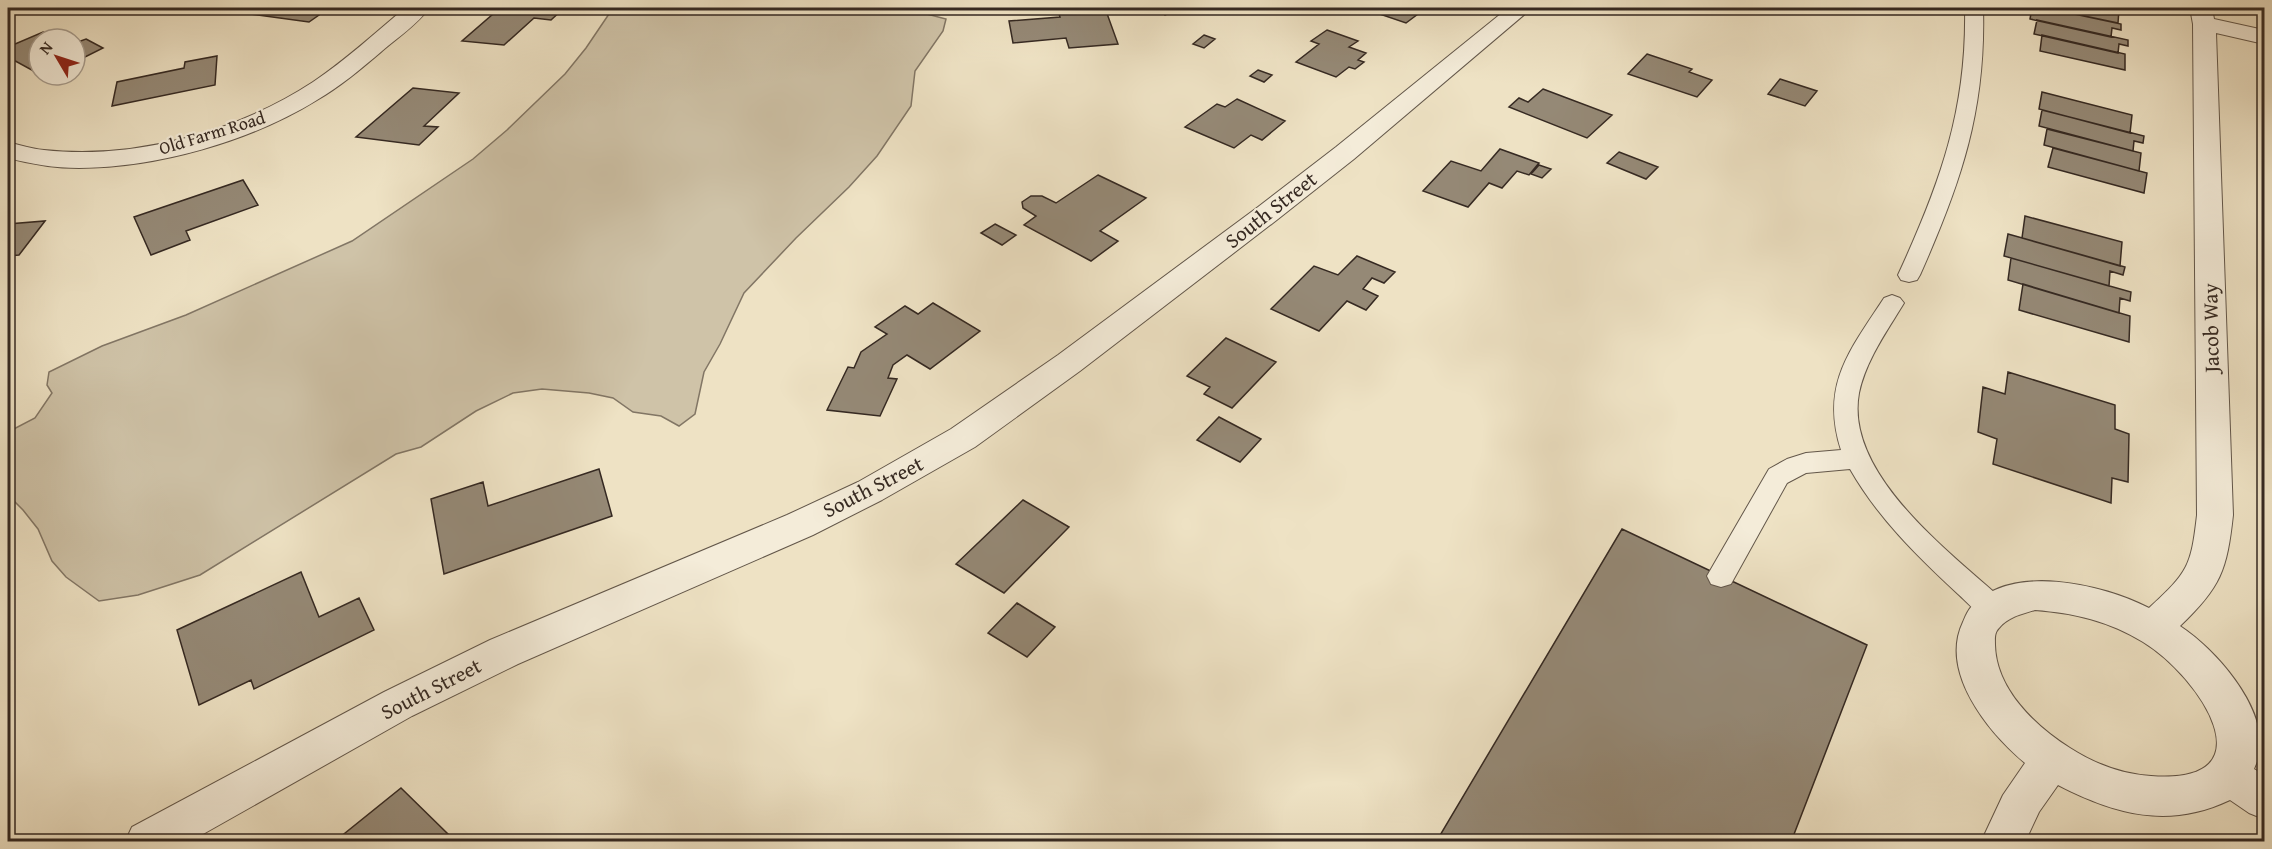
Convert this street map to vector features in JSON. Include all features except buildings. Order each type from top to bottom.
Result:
[{"type":"street","name":"Old Farm Road","points":[[8,150],[59,159],[123,157],[177,147],[235,130],[287,107],[322,87],[418,8]]},
{"type":"street","name":"South Street","points":[[147,842],[388,710],[504,652],[800,525],[870,491],[963,438],[1069,363],[1269,213],[1521,8]]},
{"type":"street","points":[[2202,16],[2265,37]]},
{"type":"street","name":"Jacob Way","points":[[2152,628],[2180,602],[2200,577],[2207,564],[2215,515],[2202,16]]},
{"type":"street","points":[[2053,595],[2092,602],[2112,608],[2152,628],[2173,642],[2209,675],[2232,711],[2239,730],[2241,747],[2230,776],[2218,787],[2201,794],[2180,798],[2156,798],[2130,794],[2103,785],[2053,760],[2032,744],[2006,718],[1987,692],[1974,659],[1974,643],[1983,618],[1993,608],[2019,597],[2053,595]]},
{"type":"street","points":[[2003,842],[2035,781],[2053,760]]},
{"type":"street","points":[[2230,776],[2265,799]]},
{"type":"lane","points":[[1909,275],[1949,180],[1965,132],[1976,43],[1974,8]]},
{"type":"lane","points":[[1892,303],[1854,372],[1846,396],[1845,415],[1856,459],[1882,497],[1906,525],[1993,608]]},
{"type":"lane","points":[[1720,576],[1778,476],[1794,466],[1814,460],[1856,459]]},
{"type":"shaded area","points":[[613,8],[904,8],[946,19],[943,31],[915,71],[911,106],[877,156],[744,293],[704,372],[695,414],[679,426],[661,416],[633,412],[613,398],[589,393],[542,389],[513,393],[476,411],[421,447],[396,454],[200,575],[138,595],[99,601],[66,577],[52,561],[38,529],[8,495],[8,432],[35,418],[52,393],[47,385],[49,372],[102,346],[186,315],[352,241],[473,159],[507,130],[565,74]]}]
